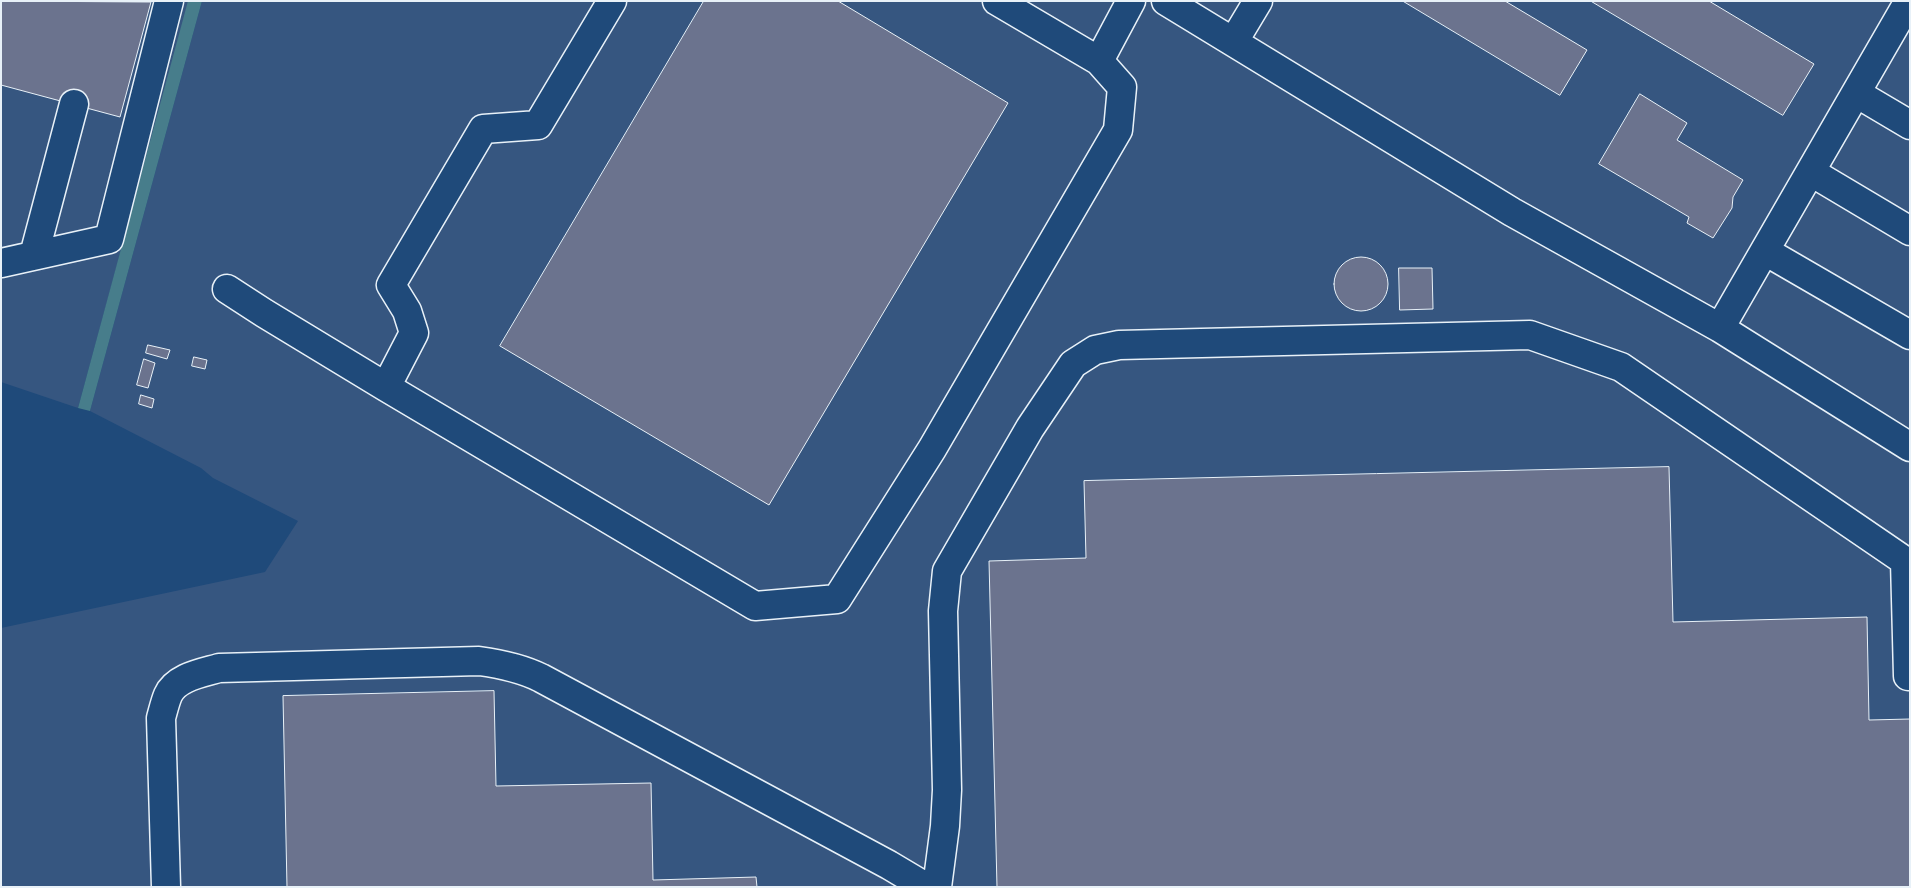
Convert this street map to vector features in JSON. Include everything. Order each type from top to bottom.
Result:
[{"type":"lane","points":[[1,263],[109,239],[169,1]]},
{"type":"lane","points":[[386,387],[414,333],[407,311],[390,284],[483,128],[538,125],[612,1]]},
{"type":"lane","points":[[227,289],[386,387],[755,606],[837,599],[932,449],[1118,130],[1122,87],[1099,61],[997,1]]},
{"type":"lane","points":[[1099,61],[1131,1]]},
{"type":"lane","points":[[1166,1],[1512,212],[1720,328],[1910,447]]},
{"type":"lane","points":[[1234,41],[1258,1]]},
{"type":"lane","points":[[1720,328],[1856,93],[1908,8]]},
{"type":"lane","points":[[1856,93],[1910,125]]},
{"type":"lane","points":[[34,255],[74,104]]},
{"type":"lane","points":[[1811,172],[1910,231]]},
{"type":"lane","points":[[1766,251],[1910,335]]},
{"type":"lane","points":[[937,887],[945,826],[947,790],[943,611],[947,570],[1030,428],[1073,364],[1095,350],[1119,345],[1530,335],[1621,367],[1905,561],[1908,676],[1910,676]]},
{"type":"lane","points":[[166,887],[161,718],[168,694],[177,684],[190,677],[219,668],[479,662],[518,668],[541,678],[890,865],[926,887]]},
{"type":"shaded area","points":[[1,1],[189,1],[78,408],[1,382]]},
{"type":"shaded area","points":[[202,1],[1910,1],[1910,887],[1,887],[1,628],[265,572],[298,521],[213,478],[201,468],[90,411]]},
{"type":"green space","points":[[188,1],[202,1],[90,411],[78,408]]},
{"type":"building","points":[[1,1],[151,2],[120,117],[1,85]]},
{"type":"building","points":[[704,1],[838,1],[1008,103],[769,505],[500,346]]},
{"type":"building","points":[[1403,1],[1505,1],[1587,50],[1560,95]]},
{"type":"building","points":[[1591,1],[1709,1],[1814,64],[1783,115]]},
{"type":"building","points":[[1640,94],[1687,123],[1677,140],[1743,180],[1733,197],[1732,208],[1713,238],[1687,223],[1689,217],[1599,164]]},
{"type":"building","points":[[1361,257],[1371,259],[1380,265],[1386,274],[1388,284],[1386,294],[1380,303],[1371,309],[1361,311],[1351,309],[1342,303],[1336,294],[1334,284],[1336,274],[1342,265],[1351,259]]},
{"type":"building","points":[[1399,268],[1432,268],[1433,309],[1400,310]]},
{"type":"building","points":[[148,345],[170,350],[167,359],[146,353]]},
{"type":"building","points":[[194,357],[207,360],[205,369],[192,366]]},
{"type":"building","points":[[144,359],[155,363],[148,388],[137,385]]},
{"type":"building","points":[[141,395],[154,399],[152,408],[139,404]]},
{"type":"building","points":[[1669,467],[1673,622],[1867,617],[1869,720],[1910,719],[1910,887],[997,887],[989,561],[1086,558],[1084,481]]},
{"type":"building","points":[[494,691],[496,786],[651,783],[653,880],[756,877],[757,887],[287,887],[283,696]]}]
